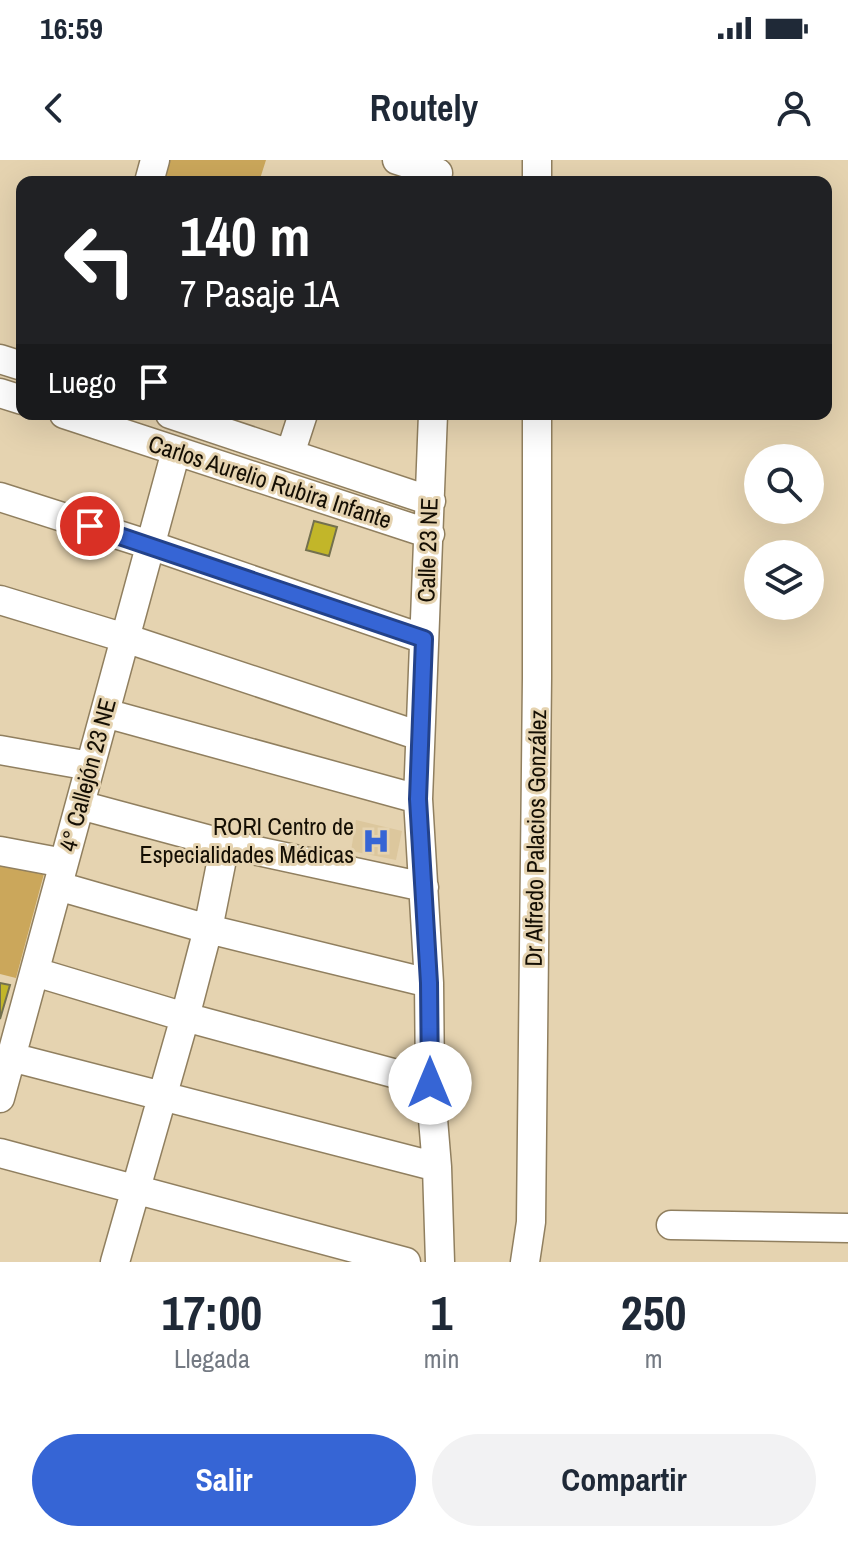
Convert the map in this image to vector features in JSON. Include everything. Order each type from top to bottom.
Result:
[{"type":"street","points":[[397,160],[438,172]]},
{"type":"street","name":"Carlos Aurelio Rubira Infante","points":[[82,420],[430,534]]},
{"type":"street","name":"Carlos Aurelio Rubira Infante","points":[[188,420],[431,501]]},
{"type":"street","points":[[290,454],[301,420]]},
{"type":"street","name":"Calle 23 NE","points":[[433,420],[418,799],[440,1262]]},
{"type":"street","name":"Dr Alfredo Palacios González","points":[[525,1262],[531,1222],[537,420]]},
{"type":"street","name":"4° Callejón 23 NE","points":[[0,1098],[176,451]]},
{"type":"street","points":[[0,497],[424,639]]},
{"type":"street","points":[[0,600],[420,736]]},
{"type":"street","points":[[105,713],[418,799]]},
{"type":"street","points":[[0,750],[90,766]]},
{"type":"street","points":[[80,805],[225,844],[424,887]]},
{"type":"street","points":[[115,1262],[185,1017],[208,929],[225,844]]},
{"type":"street","points":[[0,851],[208,929],[429,983]]},
{"type":"street","points":[[35,972],[185,1017],[430,1083]]},
{"type":"street","points":[[11,1057],[437,1167]]},
{"type":"street","points":[[0,1153],[406,1262]]},
{"type":"street","points":[[671,1225],[848,1228]]},
{"type":"shaded area","points":[[167,160],[266,160],[261,176],[162,176]]},
{"type":"shaded area","name":"RORI Centro de Especialidades Médicas","points":[[356,820],[402,831],[396,860],[351,851]]},
{"type":"shaded area","points":[[0,860],[45,870],[16,978],[0,974]]},
{"type":"building","points":[[314,521],[337,527],[329,556],[306,550]]},
{"type":"building","points":[[0,983],[10,985],[0,1019]]},
{"type":"place","name":"RORI Centro de Especialidades Médicas","points":[[376,841]]},
{"type":"route","points":[[90,526],[424,639],[418,799],[429,983],[430,1083]]}]
